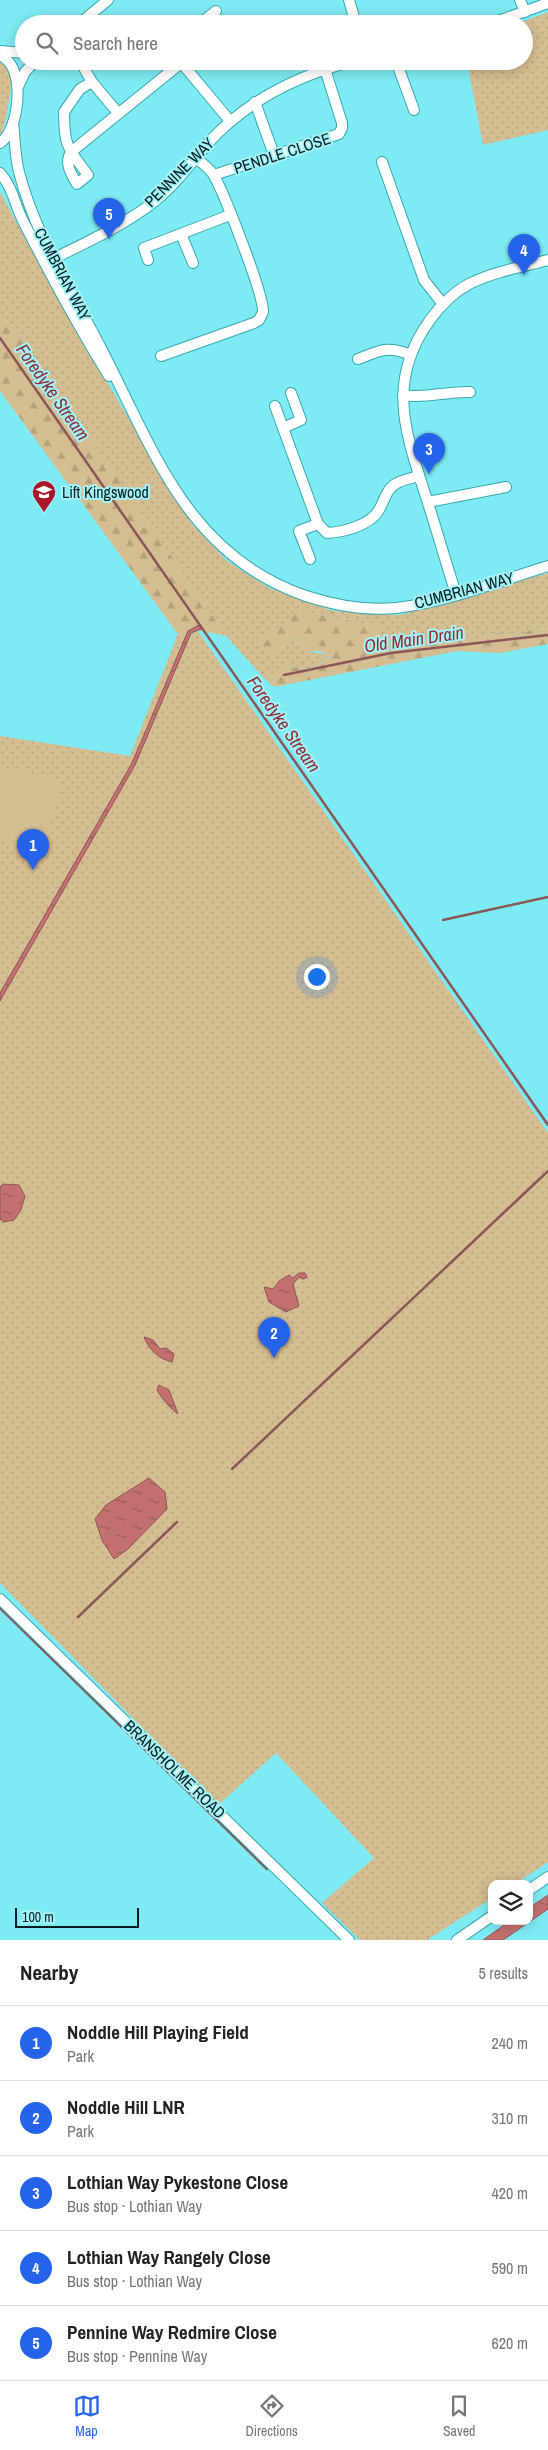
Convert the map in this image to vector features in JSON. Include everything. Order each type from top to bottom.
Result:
[{"type":"street","points":[[90,15],[108,0]]},
{"type":"street","points":[[349,0],[353,15]]},
{"type":"street","points":[[520,0],[525,12]]},
{"type":"street","points":[[516,15],[548,3]]},
{"type":"street","points":[[211,15],[216,11]]},
{"type":"street","points":[[0,53],[15,53]]},
{"type":"street","points":[[0,53],[12,65],[18,87]]},
{"type":"street","points":[[0,143],[7,138],[13,123],[18,87],[26,70]]},
{"type":"street","points":[[85,70],[92,82],[118,113]]},
{"type":"street","points":[[92,82],[80,89],[64,112],[66,147],[71,152],[171,70]]},
{"type":"street","points":[[188,70],[230,122]]},
{"type":"street","name":"PENNINE WAY","points":[[50,261],[127,220],[156,200],[230,122],[255,102],[290,82],[322,70]]},
{"type":"street","name":"PENDLE CLOSE","points":[[214,175],[339,134],[342,122],[325,70]]},
{"type":"street","points":[[399,70],[414,110]]},
{"type":"street","points":[[255,102],[274,156]]},
{"type":"street","name":"CUMBRIAN WAY","points":[[13,123],[18,171],[35,222],[50,261],[100,362],[135,417],[186,507],[218,543],[248,569],[285,589],[324,602],[359,608],[394,608],[430,602],[548,566]]},
{"type":"street","points":[[161,356],[254,323],[262,316],[264,307],[222,190],[214,175],[196,158]]},
{"type":"street","points":[[382,162],[424,280],[442,303]]},
{"type":"street","name":"CUMBRIAN WAY","points":[[0,173],[6,179],[22,220],[50,261]]},
{"type":"street","points":[[148,260],[144,248],[230,215]]},
{"type":"street","points":[[181,234],[193,263]]},
{"type":"street","points":[[456,594],[406,430],[403,395],[411,355],[424,329],[442,303],[467,285],[486,276],[548,260]]},
{"type":"street","points":[[358,359],[385,348],[396,349],[411,355]]},
{"type":"street","points":[[403,395],[418,398],[456,391],[470,392]]},
{"type":"street","points":[[283,428],[301,420],[291,394]]},
{"type":"street","points":[[275,406],[318,524],[326,533],[358,525],[373,518],[380,509],[387,492],[396,483],[420,476]]},
{"type":"street","points":[[428,502],[506,487]]},
{"type":"street","points":[[310,559],[299,531],[318,524]]},
{"type":"street","name":"BRANSHOLME ROAD","points":[[0,1599],[349,1940]]},
{"type":"street","points":[[533,1887],[548,1877]]},
{"type":"street","points":[[457,1940],[488,1919]]},
{"type":"green space","points":[[548,12],[548,130],[483,145],[469,70],[533,70],[533,18]]},
{"type":"green space","points":[[0,61],[9,72],[11,82],[10,97],[0,135]]},
{"type":"green space","points":[[0,192],[59,300],[161,474],[192,524],[227,561],[269,588],[333,611],[400,615],[548,573],[548,627],[533,629],[518,636],[497,633],[477,638],[436,637],[398,643],[383,652],[372,645],[378,623],[361,623],[297,610],[283,626],[274,630],[276,655],[291,638],[299,641],[306,651],[331,655],[313,669],[284,667],[265,679],[226,636],[59,393],[50,371],[40,365],[17,328],[0,316]]},
{"type":"green space","points":[[0,316],[17,328],[40,365],[50,371],[60,393],[226,636],[197,630],[178,634],[0,391]]},
{"type":"green space","points":[[297,610],[361,623],[379,623],[378,637],[372,645],[383,651],[398,643],[436,637],[477,638],[497,633],[518,636],[533,629],[548,627],[548,644],[500,653],[457,651],[274,687],[265,679],[284,667],[313,669],[331,656],[320,651],[306,651],[299,641],[291,638],[276,655],[264,650],[257,637],[283,626]]},
{"type":"green space","points":[[197,630],[548,1133],[548,1862],[521,1880],[488,1880],[488,1901],[427,1940],[360,1940],[322,1903],[374,1858],[276,1753],[218,1805],[0,1583],[0,736],[130,756],[178,634]]},
{"type":"green space","points":[[0,766],[62,781],[45,851],[0,840]]},
{"type":"water","points":[[199,625],[201,629],[191,633],[135,765],[0,1001],[0,993],[132,763],[188,631]]},
{"type":"water","points":[[3,1184],[19,1185],[25,1196],[21,1210],[14,1220],[4,1222],[0,1219],[0,1187]]},
{"type":"water","points":[[299,1273],[305,1273],[307,1277],[303,1279],[299,1277],[293,1284],[299,1306],[286,1312],[269,1302],[264,1287],[273,1289],[279,1281],[289,1275],[293,1278]]},
{"type":"water","points":[[144,1337],[153,1340],[160,1349],[166,1348],[174,1354],[172,1362],[163,1359],[155,1353]]},
{"type":"water","points":[[159,1385],[169,1390],[178,1414],[166,1403],[157,1390]]},
{"type":"water","points":[[149,1478],[165,1492],[167,1509],[128,1549],[114,1559],[102,1540],[95,1519],[106,1505]]},
{"type":"water","points":[[548,1895],[548,1909],[533,1919],[533,1905]]},
{"type":"water","points":[[504,1925],[525,1925],[503,1940],[483,1940]]},
{"type":"waterway","name":"Foredyke Stream","points":[[0,338],[548,1125]]},
{"type":"waterway","name":"Old Main Drain","points":[[284,675],[391,653],[548,635]]},
{"type":"waterway","points":[[443,920],[548,897]]},
{"type":"waterway","points":[[232,1469],[548,1171]]},
{"type":"waterway","points":[[78,1617],[177,1522]]},
{"type":"waterway","points":[[0,1608],[267,1869]]},
{"type":"place","name":"Pennine Way Redmire Close","points":[[109,239]]},
{"type":"place","name":"Lothian Way Rangely Close","points":[[524,275]]},
{"type":"place","name":"Lothian Way Pykestone Close","points":[[429,474]]},
{"type":"place","name":"Lift Kingswood","points":[[44,513]]},
{"type":"place","name":"Noddle Hill Playing Field","points":[[33,870]]},
{"type":"place","name":"Noddle Hill LNR","points":[[274,1358]]}]
